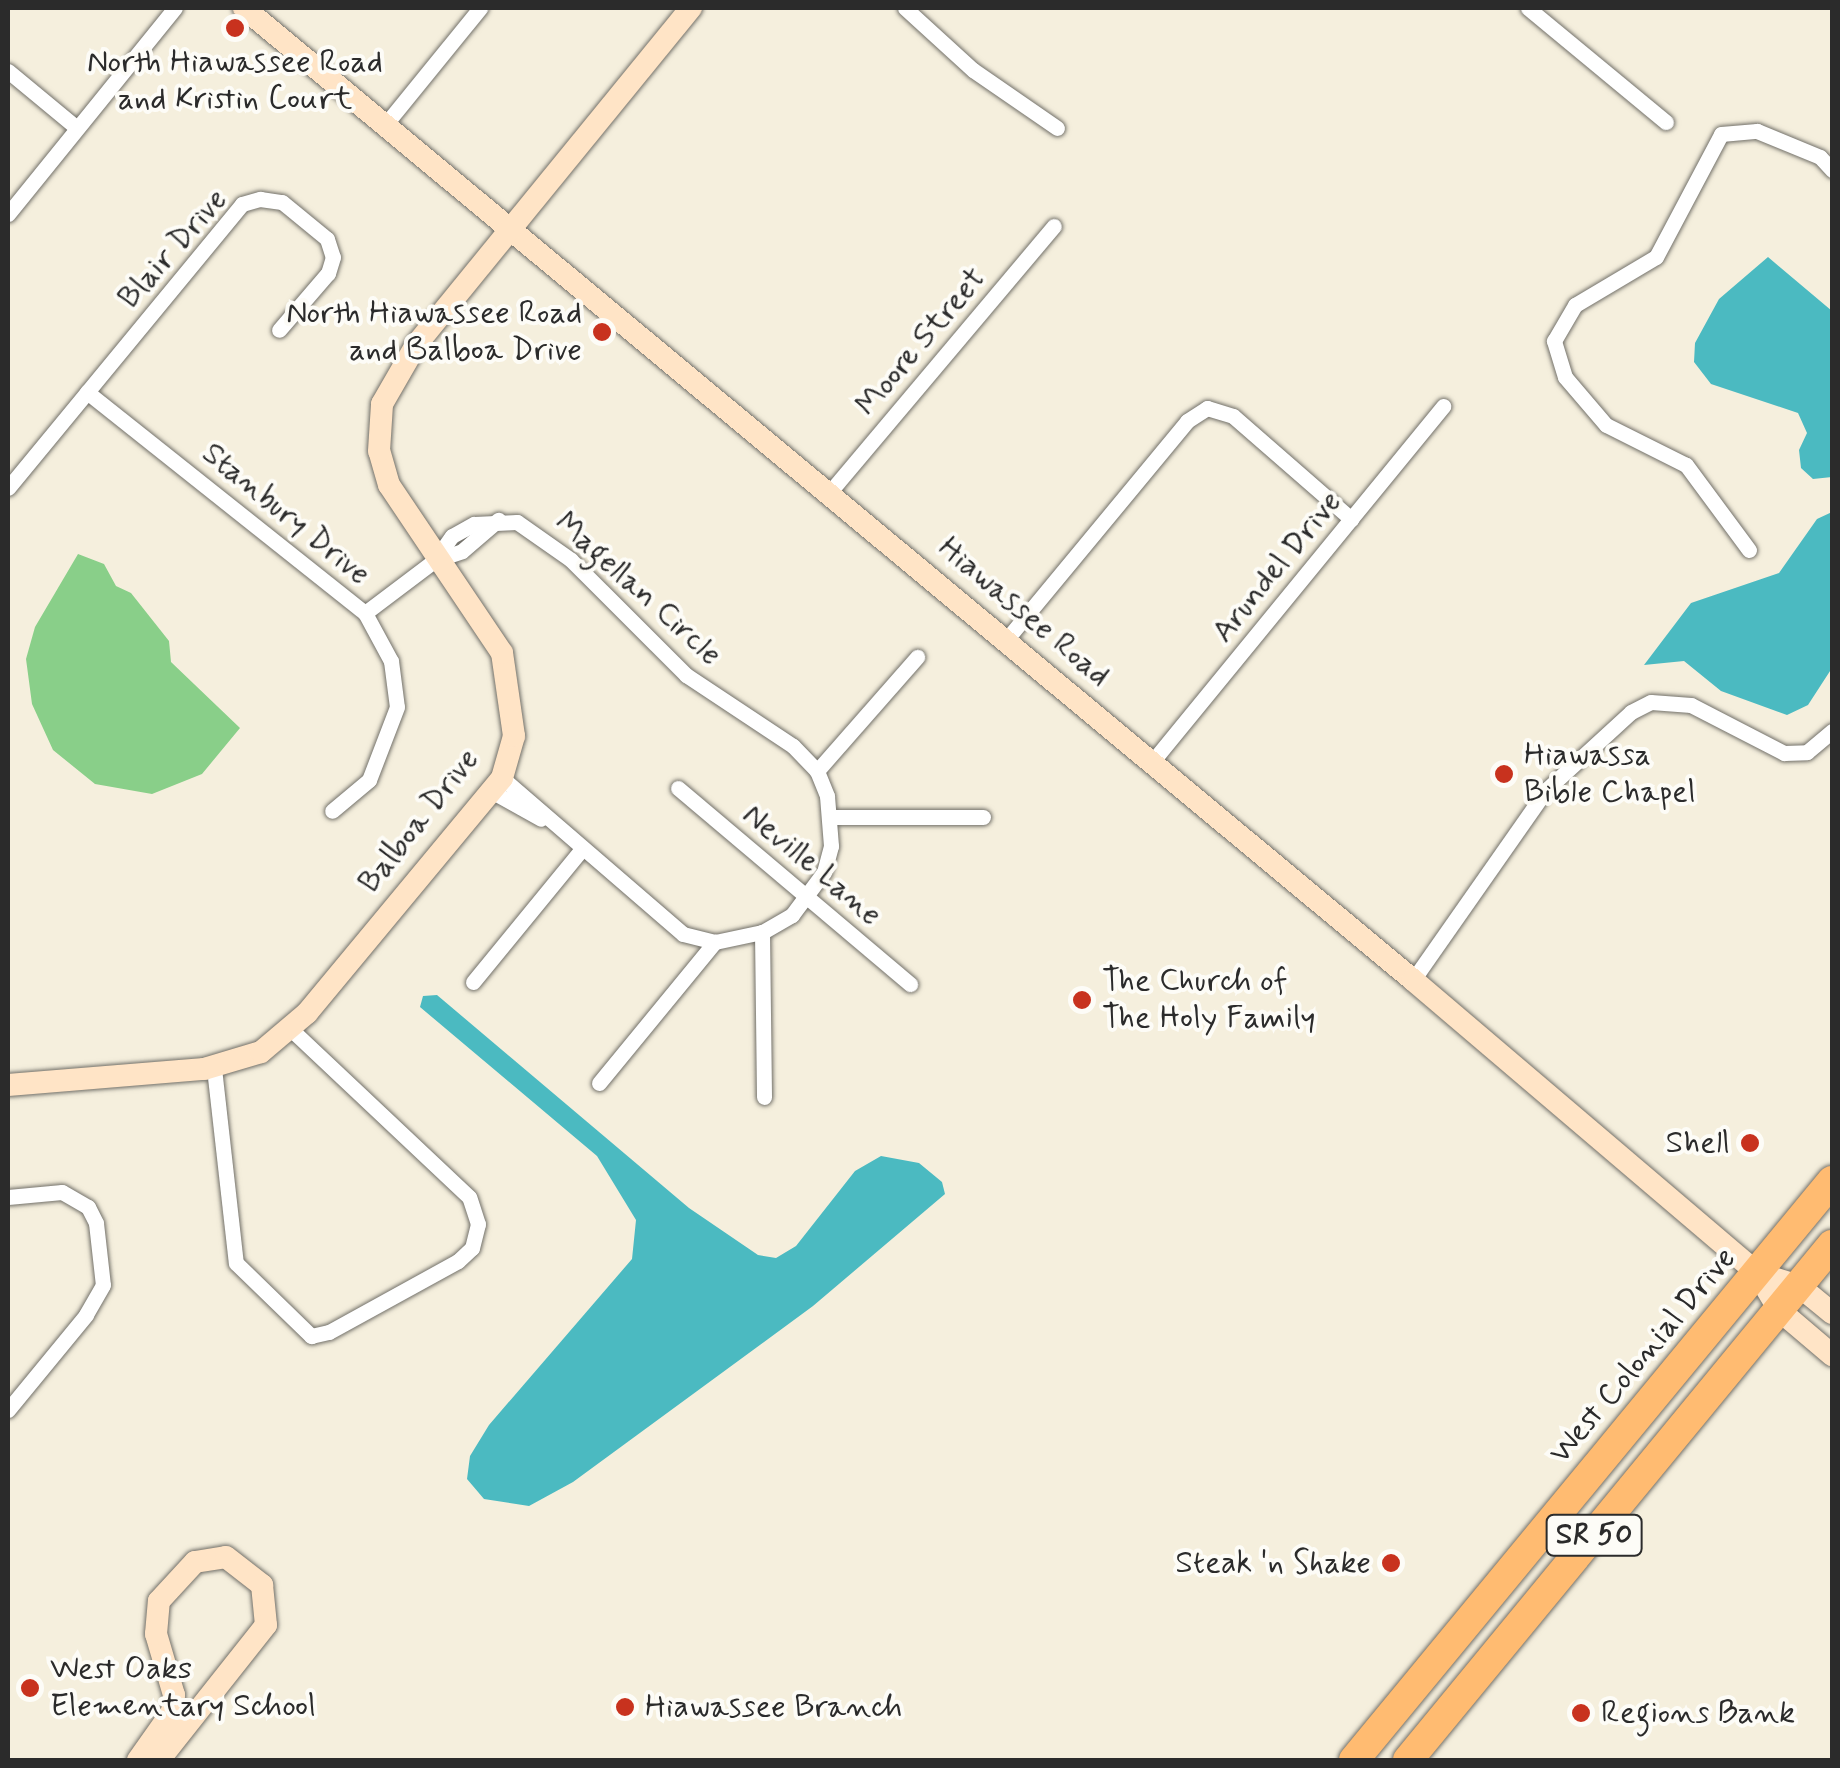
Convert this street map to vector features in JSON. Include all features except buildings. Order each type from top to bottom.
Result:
[{"type":"highway","name":"West Colonial Drive","points":[[1354,1760],[1832,1181]]},
{"type":"highway","name":"SR 50","points":[[1408,1760],[1832,1246]]},
{"type":"highway","points":[[1445,1717],[1437,1700],[1442,1684],[1537,1559],[1542,1534]]},
{"type":"highway","points":[[1391,1760],[1415,1718],[1412,1690]]},
{"type":"main road","name":"Balboa Drive","points":[[8,1085],[214,1068],[261,1052],[290,1029],[497,784],[514,736],[502,653],[486,621],[435,560],[383,471],[382,404],[416,345],[691,8]]},
{"type":"main road","name":"Hiawassee Road","points":[[259,12],[385,124],[1413,980],[1757,1273],[1779,1310],[1832,1355]]},
{"type":"main road","name":"Hiawassee Road","points":[[1757,1273],[1799,1286],[1832,1313]]},
{"type":"main road","points":[[138,1760],[172,1712],[174,1695],[156,1634],[159,1601],[195,1562],[226,1557],[262,1585],[266,1625],[159,1760]]},
{"type":"street","points":[[8,214],[175,8]]},
{"type":"street","points":[[385,124],[480,8]]},
{"type":"street","points":[[904,8],[974,70],[1057,128]]},
{"type":"street","points":[[1528,8],[1666,122]]},
{"type":"street","points":[[8,71],[78,128]]},
{"type":"street","points":[[1749,550],[1686,465],[1606,425],[1566,378],[1554,341],[1575,305],[1656,256],[1720,134],[1757,131],[1820,157],[1832,170]]},
{"type":"street","name":"Blair Drive","points":[[8,488],[242,204],[260,199],[282,202],[327,239],[332,257],[328,273],[279,330]]},
{"type":"street","name":"Moore Street","points":[[829,493],[1054,226]]},
{"type":"street","name":"Stanbury Drive","points":[[87,392],[365,613],[390,662],[397,707],[369,780],[332,811]]},
{"type":"street","name":"Arundel Drive","points":[[1152,762],[1444,406]]},
{"type":"street","points":[[1006,640],[1186,421],[1207,408],[1234,416],[1352,518]]},
{"type":"street","name":"Magellan Circle","points":[[365,613],[435,560],[462,551],[498,520],[541,536],[686,675],[794,746],[817,771],[832,817],[824,872],[808,897],[762,932],[715,942]]},
{"type":"street","points":[[817,771],[918,657]]},
{"type":"street","points":[[1413,980],[1546,790],[1632,712],[1651,702],[1692,704],[1784,753],[1807,752],[1832,731]]},
{"type":"street","points":[[497,784],[558,828],[683,934],[715,942],[598,1083]]},
{"type":"street","name":"Neville Lane","points":[[678,788],[910,984]]},
{"type":"street","points":[[832,817],[984,818]]},
{"type":"street","points":[[474,982],[582,849]]},
{"type":"street","points":[[762,932],[764,1098]]},
{"type":"street","points":[[214,1068],[236,1263],[311,1336],[329,1332],[458,1262],[472,1248],[478,1224],[469,1197],[290,1029]]},
{"type":"street","points":[[8,1197],[62,1192],[88,1207],[96,1223],[103,1285],[86,1315],[8,1410]]},
{"type":"green space","points":[[78,554],[104,564],[116,586],[131,593],[169,641],[171,662],[240,728],[202,774],[152,794],[95,784],[53,750],[32,704],[26,659],[35,627]]},
{"type":"water","points":[[1768,257],[1832,311],[1832,477],[1813,479],[1801,468],[1799,450],[1807,433],[1798,413],[1711,384],[1694,362],[1695,343],[1719,299]]},
{"type":"water","points":[[1832,512],[1832,668],[1808,705],[1787,715],[1721,691],[1684,661],[1644,665],[1691,603],[1779,573],[1817,519]]},
{"type":"water","points":[[437,995],[689,1208],[758,1255],[776,1258],[796,1246],[855,1171],[881,1156],[919,1163],[942,1182],[945,1194],[813,1306],[573,1482],[529,1506],[484,1499],[467,1479],[470,1456],[489,1425],[632,1259],[636,1220],[597,1156],[420,1007],[423,996]]},
{"type":"place","name":"North Hiawassee Road and Kristin Court","points":[[235,28]]},
{"type":"place","name":"North Hiawassee Road and Balboa Drive","points":[[602,332]]},
{"type":"place","name":"Hiawassa Bible Chapel","points":[[1504,774]]},
{"type":"place","name":"The Church of The Holy Family","points":[[1082,1000]]},
{"type":"place","name":"Shell","points":[[1750,1143]]},
{"type":"place","name":"Steak 'n Shake","points":[[1391,1563]]},
{"type":"place","name":"West Oaks Elementary School","points":[[30,1688]]},
{"type":"place","name":"Hiawassee Branch","points":[[625,1707]]},
{"type":"place","name":"Regions Bank","points":[[1581,1713]]}]
